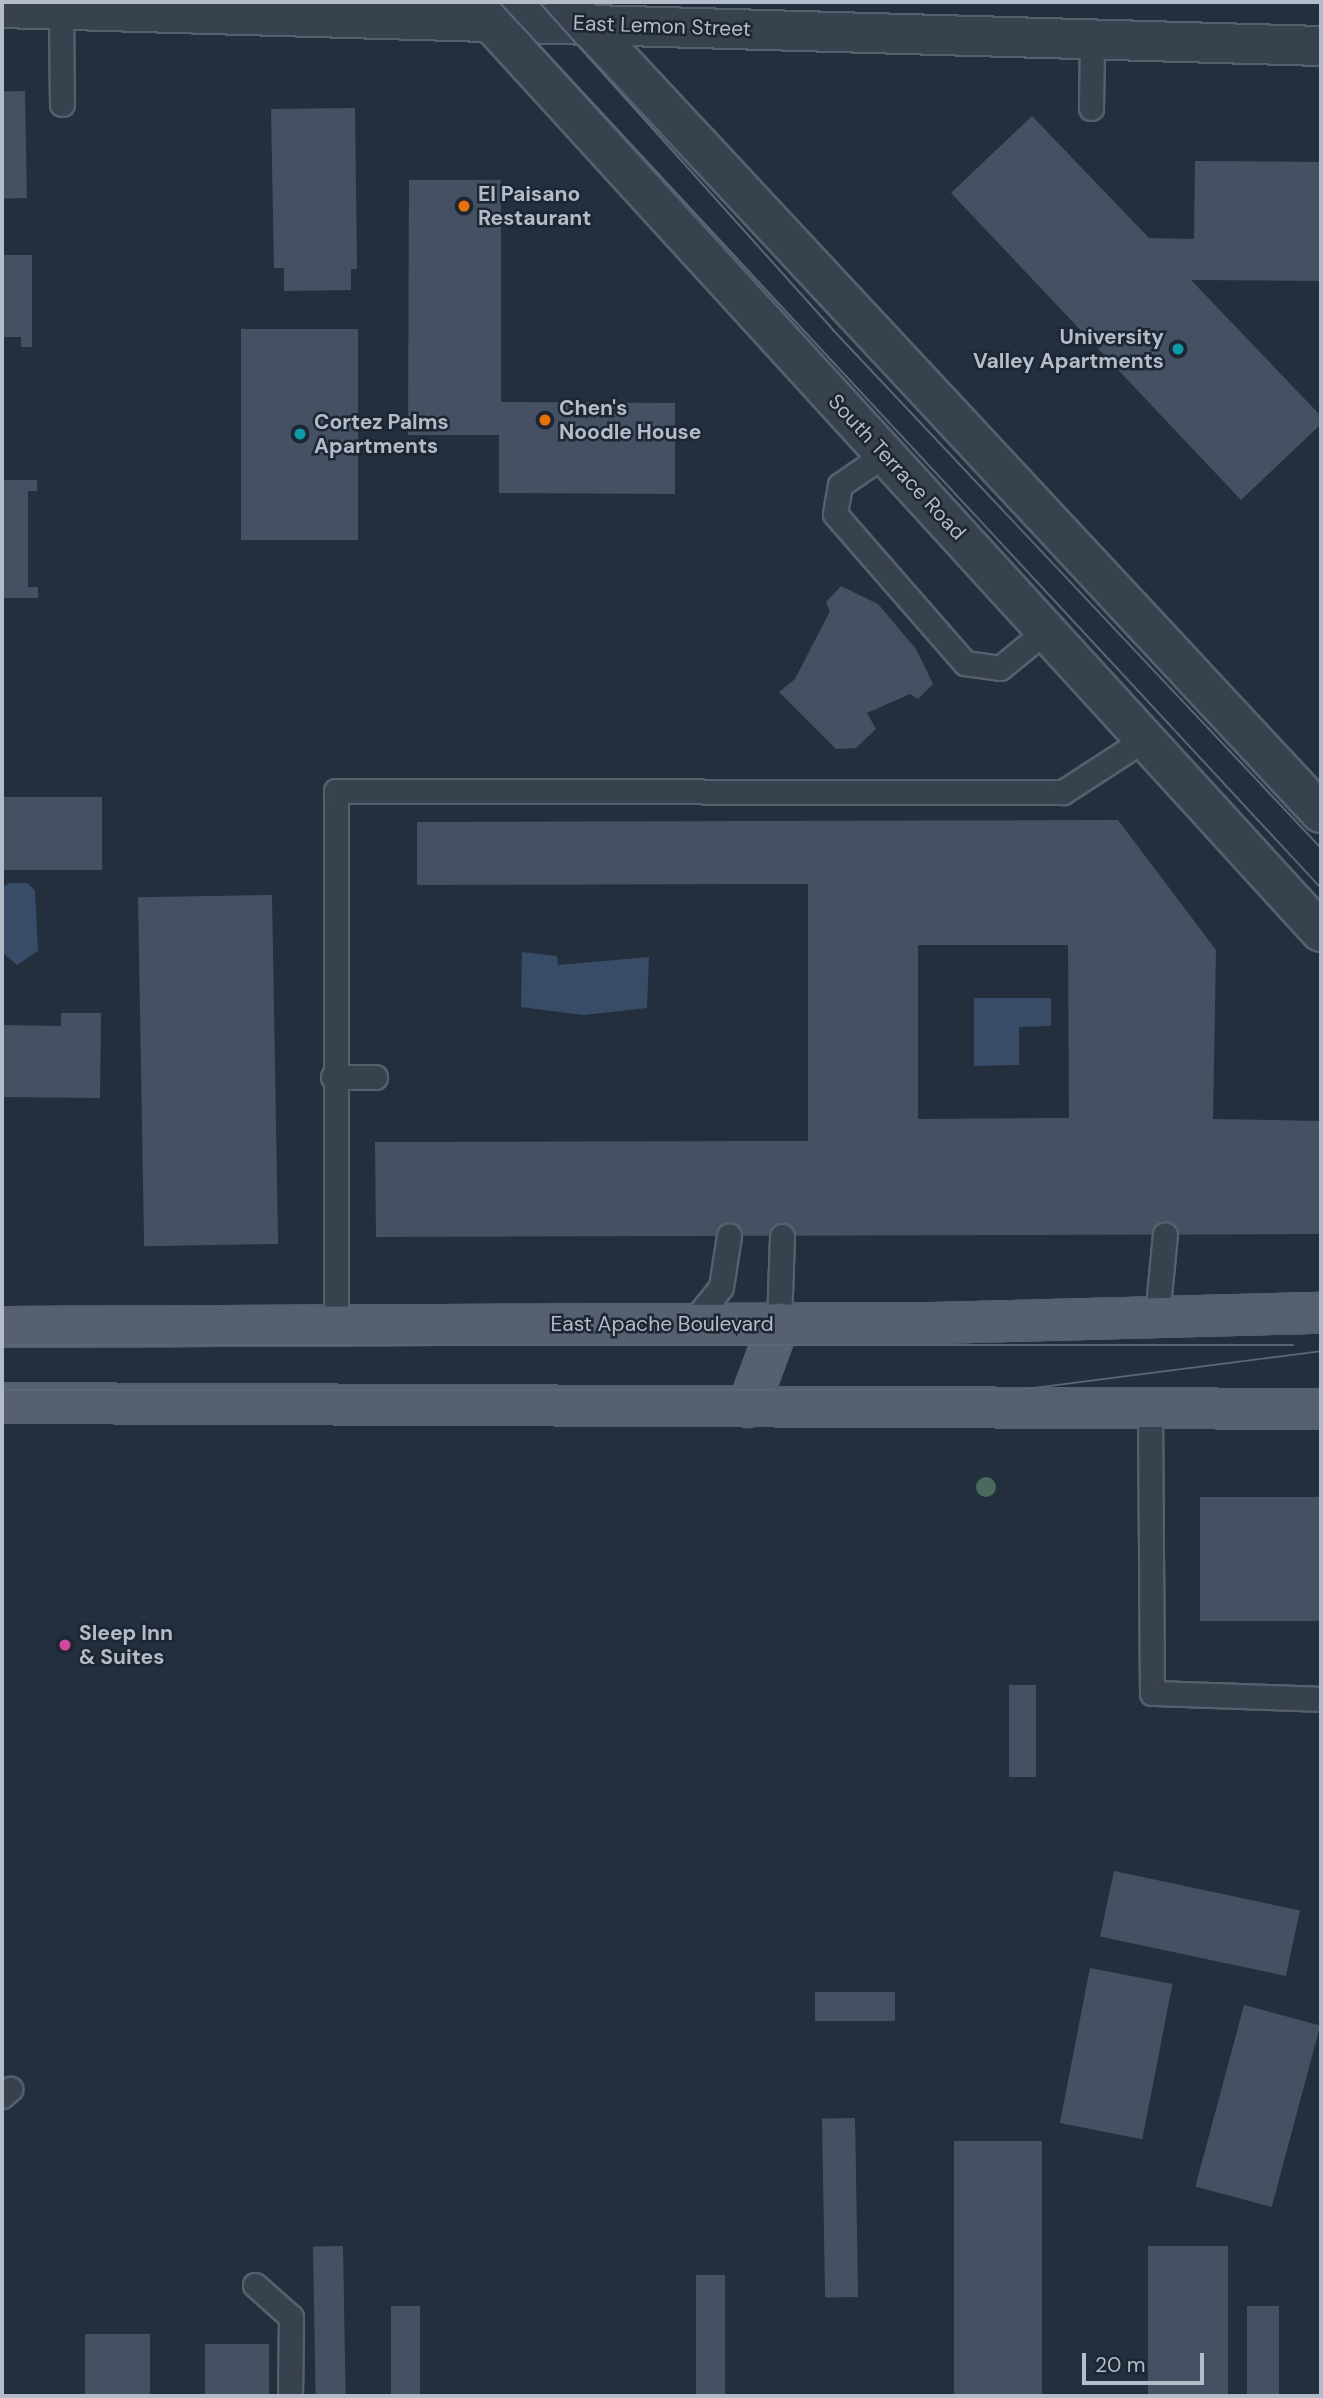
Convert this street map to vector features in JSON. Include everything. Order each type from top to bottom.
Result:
[{"type":"main road","name":"East Apache Boulevard","points":[[2,1327],[779,1323],[1321,1313]]},
{"type":"main road","points":[[748,1407],[779,1323]]},
{"type":"main road","points":[[2,1403],[1321,1409]]},
{"type":"street","name":"East Lemon Street","points":[[2,8],[576,13],[1092,41],[1321,46]]},
{"type":"street","name":"South Terrace Road","points":[[481,11],[1048,629],[1321,932]]},
{"type":"street","points":[[576,13],[1321,813]]},
{"type":"lane","points":[[61,10],[62,104]]},
{"type":"lane","points":[[1091,108],[1092,41]]},
{"type":"lane","points":[[885,454],[840,485],[835,514],[965,663],[1000,668],[1048,629]]},
{"type":"lane","points":[[336,1325],[333,1077],[336,790],[1062,792],[1146,738]]},
{"type":"lane","points":[[333,1077],[375,1077]]},
{"type":"lane","points":[[1157,1317],[1165,1234]]},
{"type":"lane","points":[[692,1323],[721,1287],[729,1236]]},
{"type":"lane","points":[[779,1323],[782,1236]]},
{"type":"lane","points":[[1150,1408],[1152,1693],[1321,1699]]},
{"type":"lane","points":[[255,2286],[291,2317],[290,2396]]},
{"type":"water","points":[[10,883],[27,883],[35,890],[38,951],[17,965],[2,952],[2,887]]},
{"type":"water","points":[[522,952],[557,956],[558,965],[649,957],[647,1008],[583,1015],[521,1007]]},
{"type":"water","points":[[974,998],[1051,998],[1051,1026],[1019,1027],[1019,1065],[974,1066]]},
{"type":"building","points":[[2,91],[25,91],[27,198],[4,198]]},
{"type":"building","points":[[355,108],[357,269],[351,269],[351,290],[284,291],[284,268],[274,268],[271,109]]},
{"type":"building","name":"University Valley Apartments","points":[[1032,116],[1149,238],[1194,239],[1195,161],[1321,162],[1321,281],[1191,280],[1321,416],[1321,424],[1241,500],[951,193]]},
{"type":"building","points":[[409,180],[501,180],[501,402],[675,403],[675,494],[499,493],[499,435],[408,435]]},
{"type":"building","points":[[2,255],[32,255],[32,347],[21,347],[21,337],[2,337]]},
{"type":"building","name":"Cortez Palms Apartments","points":[[241,329],[358,329],[358,540],[241,540]]},
{"type":"building","points":[[2,480],[37,480],[37,491],[28,491],[28,587],[38,587],[38,598],[2,598]]},
{"type":"building","points":[[841,586],[878,604],[916,649],[933,684],[918,699],[910,694],[867,713],[876,729],[856,748],[836,749],[779,692],[795,679],[830,611],[826,602]]},
{"type":"building","points":[[2,797],[102,797],[102,870],[2,870]]},
{"type":"building","points":[[1118,820],[1216,950],[1213,1119],[1321,1121],[1321,1234],[376,1237],[375,1142],[808,1141],[808,884],[417,885],[417,822]],"holes":[[[918,945],[1068,945],[1069,1118],[918,1119]]]},
{"type":"building","points":[[272,895],[278,1244],[144,1246],[138,897]]},
{"type":"building","points":[[61,1013],[101,1013],[100,1098],[2,1097],[2,1025],[61,1026]]},
{"type":"building","points":[[1200,1497],[1321,1497],[1321,1621],[1200,1621]]},
{"type":"building","points":[[1009,1685],[1036,1685],[1036,1777],[1009,1777]]},
{"type":"building","points":[[1114,1871],[1300,1911],[1286,1976],[1100,1937]]},
{"type":"building","points":[[1090,1968],[1172,1984],[1142,2139],[1060,2123]]},
{"type":"building","points":[[815,1992],[895,1992],[895,2021],[815,2021]]},
{"type":"building","points":[[1244,2005],[1320,2025],[1272,2207],[1195,2187]]},
{"type":"building","points":[[855,2118],[858,2297],[825,2298],[822,2119]]},
{"type":"building","points":[[954,2141],[1042,2141],[1042,2396],[954,2396]]},
{"type":"building","points":[[343,2246],[346,2396],[316,2396],[313,2247]]},
{"type":"building","points":[[1148,2246],[1228,2246],[1228,2396],[1148,2396]]},
{"type":"building","points":[[696,2275],[725,2275],[725,2396],[696,2396]]},
{"type":"building","points":[[391,2306],[420,2306],[420,2396],[391,2396]]},
{"type":"building","points":[[1247,2306],[1279,2306],[1279,2396],[1247,2396]]},
{"type":"building","points":[[85,2334],[150,2334],[150,2396],[85,2396]]},
{"type":"building","points":[[205,2344],[269,2344],[269,2396],[205,2396]]},
{"type":"tram line","points":[[499,2],[1321,888]]},
{"type":"tram line","points":[[539,2],[833,330],[1321,848]]},
{"type":"tram line","points":[[2,1345],[1293,1345]]},
{"type":"tram line","points":[[2,1390],[1018,1390],[1321,1351]]},
{"type":"place","name":"El Paisano Restaurant","points":[[464,206]]},
{"type":"place","name":"University Valley Apartments","points":[[1178,349]]},
{"type":"place","name":"Chen's Noodle House","points":[[545,420]]},
{"type":"place","name":"Cortez Palms Apartments","points":[[300,434]]},
{"type":"place","name":"Sleep Inn & Suites","points":[[65,1645]]}]
